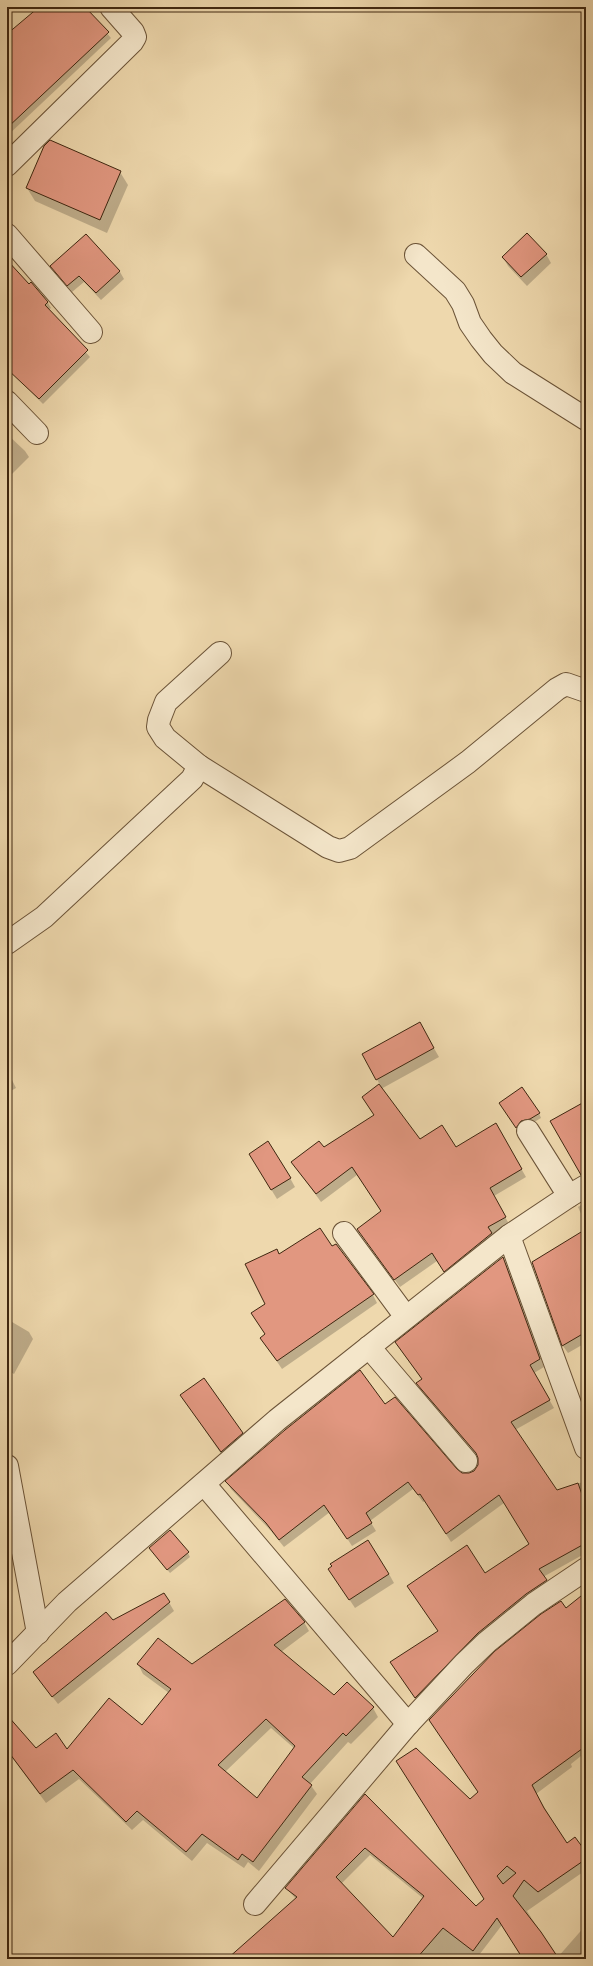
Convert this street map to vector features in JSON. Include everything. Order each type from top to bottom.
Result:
[{"type":"street","points":[[7,165],[132,42],[135,37],[133,32],[111,7]]},
{"type":"street","points":[[7,235],[91,332]]},
{"type":"street","points":[[416,255],[455,291],[463,304],[470,323],[494,354],[514,373],[586,419]]},
{"type":"street","points":[[7,402],[37,433]]},
{"type":"street","points":[[220,653],[166,702],[158,727],[165,738],[200,766],[328,847],[339,852],[350,848],[468,762],[557,689],[566,684],[586,691]]},
{"type":"street","points":[[7,943],[44,917],[192,779],[200,766]]},
{"type":"street","points":[[7,1664],[68,1602],[277,1420],[509,1236],[577,1191],[528,1132]]},
{"type":"street","points":[[344,1233],[406,1317]]},
{"type":"street","points":[[509,1236],[586,1448]]},
{"type":"street","points":[[369,1347],[466,1461]]},
{"type":"street","points":[[7,1466],[38,1633]]},
{"type":"street","points":[[204,1484],[408,1724]]},
{"type":"street","points":[[255,1904],[408,1724],[487,1642],[534,1604],[586,1569]]},
{"type":"building","points":[[39,7],[85,7],[109,32],[7,128],[7,34]]},
{"type":"building","points":[[50,140],[121,171],[100,220],[26,188],[44,146]]},
{"type":"building","points":[[527,233],[547,254],[521,277],[502,257]]},
{"type":"building","points":[[86,234],[120,271],[96,293],[79,276],[67,286],[50,266]]},
{"type":"building","points":[[7,260],[29,284],[31,282],[48,302],[45,305],[88,350],[39,399],[7,369]]},
{"type":"building","points":[[420,1022],[434,1048],[376,1080],[362,1054]]},
{"type":"building","points":[[379,1084],[420,1139],[442,1125],[456,1147],[496,1123],[522,1169],[490,1188],[506,1217],[488,1227],[492,1233],[444,1272],[432,1253],[394,1280],[357,1229],[381,1211],[352,1167],[316,1194],[291,1162],[319,1141],[324,1147],[374,1115],[362,1097]]},
{"type":"building","points":[[522,1087],[540,1113],[530,1119],[521,1121],[516,1128],[499,1103]]},
{"type":"building","points":[[586,1101],[586,1174],[581,1175],[550,1121]]},
{"type":"building","points":[[268,1141],[291,1178],[271,1190],[249,1154]]},
{"type":"building","points":[[320,1228],[332,1246],[336,1244],[374,1294],[277,1361],[260,1338],[265,1334],[251,1313],[265,1304],[245,1264],[277,1249],[279,1254]]},
{"type":"building","points":[[586,1229],[586,1332],[562,1346],[532,1262]]},
{"type":"building","points":[[503,1257],[540,1359],[530,1365],[550,1400],[511,1422],[557,1490],[578,1483],[586,1506],[586,1543],[539,1569],[547,1580],[526,1594],[478,1633],[415,1698],[390,1662],[438,1631],[407,1586],[467,1545],[485,1573],[529,1544],[499,1495],[446,1534],[420,1494],[418,1495],[408,1482],[366,1513],[372,1523],[347,1539],[324,1505],[279,1540],[266,1523],[225,1481],[285,1430],[360,1370],[385,1404],[395,1397],[457,1469],[462,1473],[474,1471],[478,1465],[476,1453],[416,1383],[422,1379],[395,1342]]},
{"type":"building","points":[[204,1378],[243,1433],[221,1452],[180,1395]]},
{"type":"building","points":[[170,1530],[189,1552],[167,1570],[149,1548]]},
{"type":"building","points":[[368,1540],[389,1574],[349,1600],[328,1569],[332,1566],[330,1564]]},
{"type":"building","points":[[586,1592],[586,1746],[532,1785],[544,1808],[567,1843],[575,1837],[586,1852],[586,1859],[538,1892],[524,1880],[513,1896],[541,1932],[559,1959],[523,1959],[497,1918],[473,1951],[443,1928],[416,1959],[227,1959],[297,1897],[285,1888],[365,1794],[476,1906],[484,1899],[396,1761],[416,1748],[470,1799],[478,1792],[429,1720],[495,1651],[541,1614],[561,1601],[566,1608]],"holes":[[[365,1848],[424,1896],[393,1937],[336,1877]],[[507,1866],[516,1873],[503,1884],[497,1876]]]},
{"type":"building","points":[[164,1593],[170,1602],[52,1697],[33,1672],[106,1612],[113,1620]]},
{"type":"building","points":[[285,1599],[305,1622],[274,1645],[334,1695],[347,1682],[374,1707],[346,1736],[343,1733],[302,1777],[312,1785],[253,1862],[242,1854],[238,1860],[202,1834],[186,1852],[137,1811],[126,1822],[73,1770],[40,1794],[7,1750],[7,1715],[36,1748],[56,1733],[67,1749],[109,1698],[142,1725],[171,1689],[137,1664],[158,1638],[192,1664]],"holes":[[[266,1719],[295,1746],[257,1798],[218,1765]]]}]
